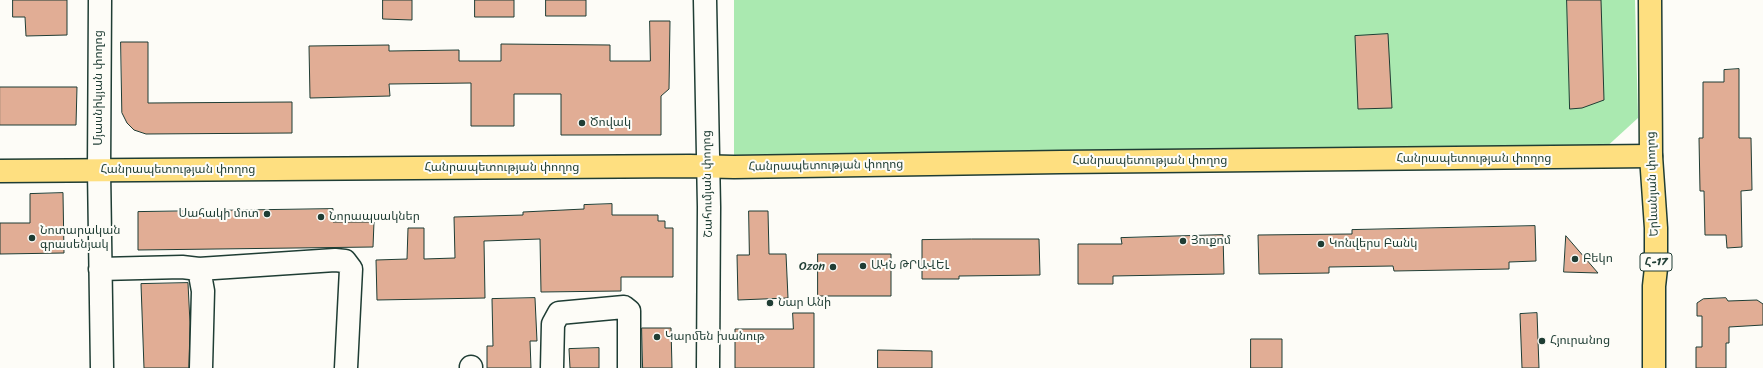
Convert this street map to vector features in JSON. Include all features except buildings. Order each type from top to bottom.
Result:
[{"type":"main road","name":"Երևանյան փողոց","points":[[1650,0],[1651,156],[1656,228],[1654,368]]},
{"type":"main road","name":"Հանրապետության փողոց","points":[[0,171],[708,167],[1651,156]]},
{"type":"street","name":"Մյասնիկյան փողոց","points":[[100,0],[99,170],[102,368]]},
{"type":"street","name":"Շահումյան փողոց","points":[[705,0],[710,206],[708,368]]},
{"type":"street","points":[[100,269],[182,267],[199,270],[335,260],[345,261],[351,269],[346,368]]},
{"type":"street","points":[[199,270],[203,291],[201,368]]},
{"type":"street","points":[[552,368],[553,324],[559,313],[624,307],[629,311],[629,368]]},
{"type":"green space","points":[[734,0],[1635,0],[1638,118],[1603,150],[734,157]]},
{"type":"place","name":"Ծովակ","points":[[582,123]]},
{"type":"place","name":"Սահակի մոտ","points":[[267,214]]},
{"type":"place","name":"Նորապսակներ","points":[[321,217]]},
{"type":"place","name":"Նոտարական գրասենյակ","points":[[32,238]]},
{"type":"place","name":"Յուքոմ","points":[[1183,241]]},
{"type":"place","name":"Կոնվերս Բանկ","points":[[1321,244]]},
{"type":"place","name":"Բեկո","points":[[1575,259]]},
{"type":"place","name":"ԱԿՆ ԹՐԱՎԵԼ","points":[[863,266]]},
{"type":"place","name":"Ozon","points":[[833,267]]},
{"type":"place","name":"Նար Անի","points":[[770,303]]},
{"type":"place","name":"Կարմեն խանութ","points":[[657,337]]},
{"type":"place","name":"Հյուրանոց","points":[[1542,341]]}]
